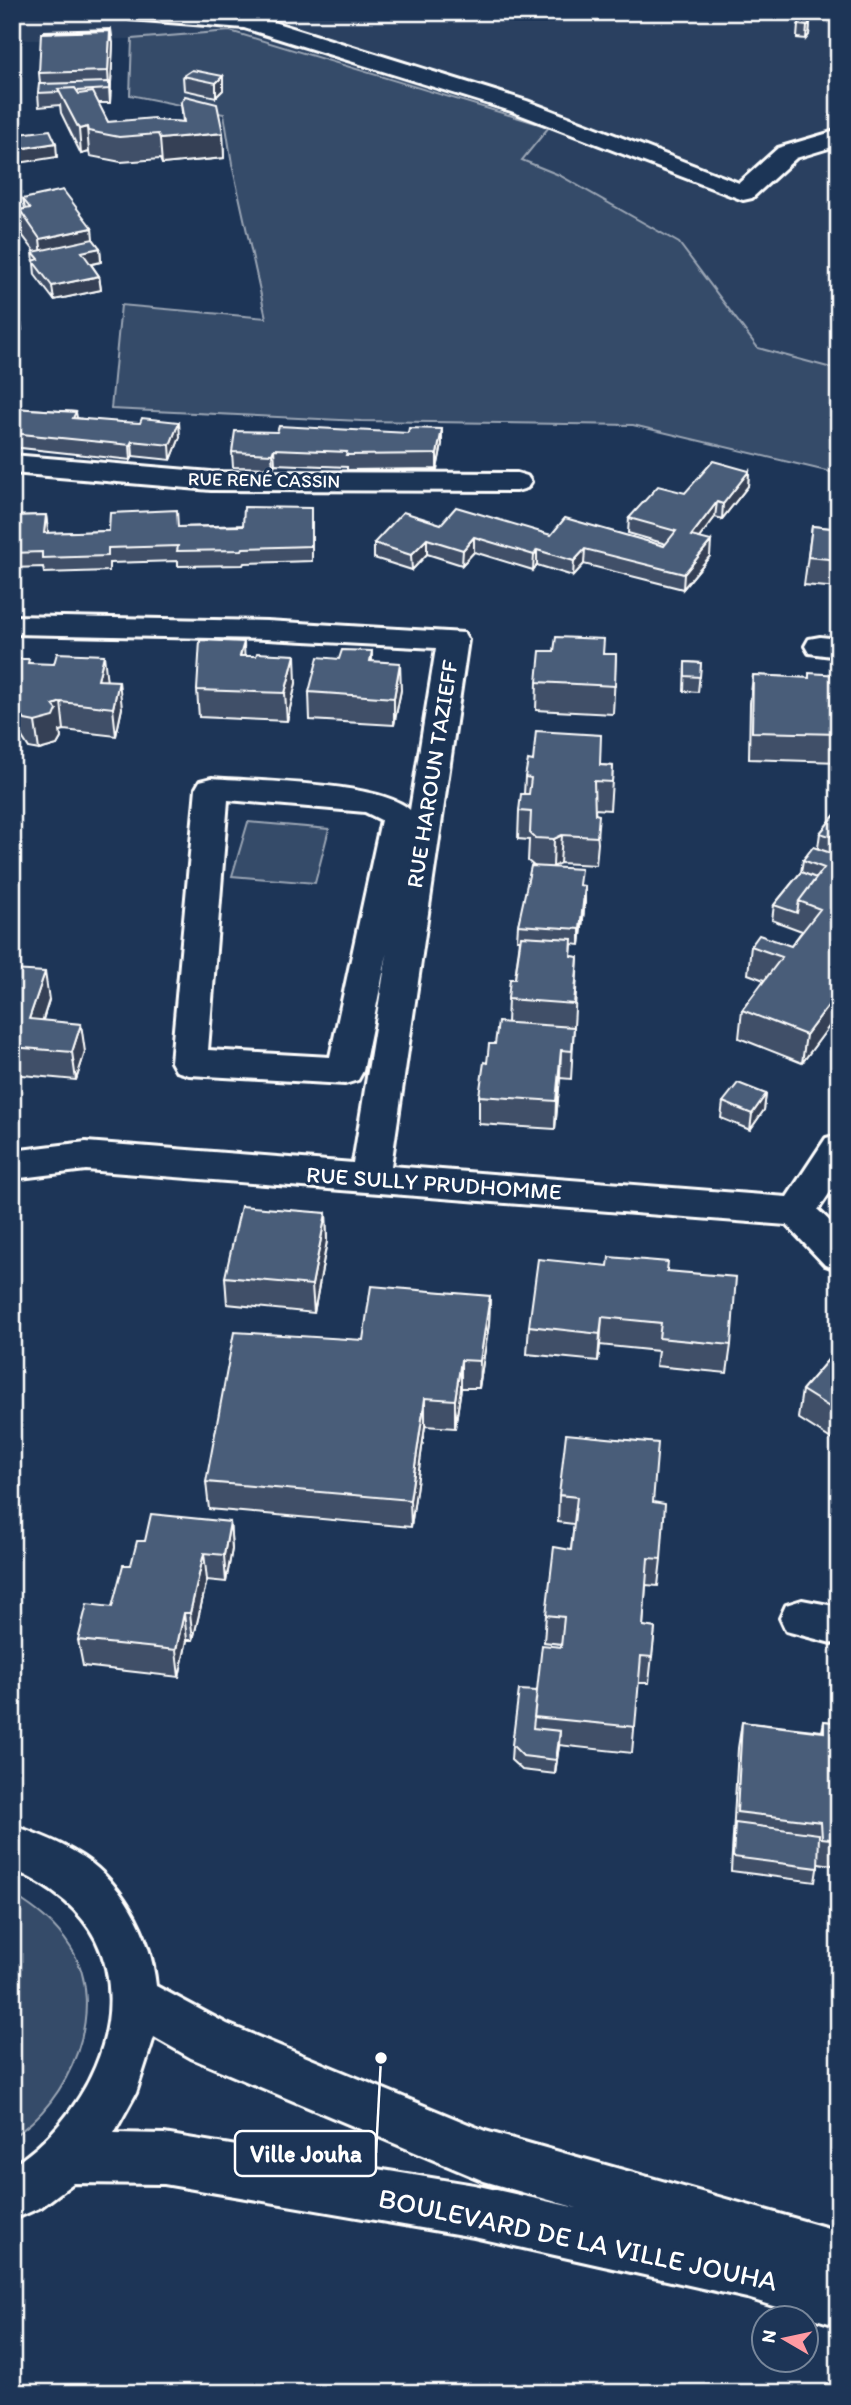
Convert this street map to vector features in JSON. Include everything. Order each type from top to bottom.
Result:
[{"type":"street","points":[[130,12],[246,21]]},
{"type":"street","points":[[223,12],[519,106],[743,193],[787,153],[839,137]]},
{"type":"street","name":"RUE RENÉ CASSIN","points":[[12,464],[211,481],[517,482]]},
{"type":"street","name":"RUE HAROUN TAZIEFF","points":[[12,625],[179,628],[453,640],[370,1178]]},
{"type":"street","points":[[212,788],[370,802],[388,809],[398,817],[345,1071],[189,1062],[212,788]]},
{"type":"street","points":[[839,1148],[797,1212],[839,1255]]},
{"type":"street","name":"RUE SULLY PRUDHOMME","points":[[12,1165],[86,1156],[797,1212]]},
{"type":"street","points":[[12,1846],[37,1854],[77,1877],[107,1912],[127,1953],[135,2000],[128,2056],[104,2109],[65,2158],[25,2188],[12,2194]]},
{"type":"street","name":"BOULEVARD DE LA VILLE JOUHA","points":[[135,2000],[209,2041],[484,2156],[839,2257]]},
{"type":"street","name":"BOULEVARD DE LA VILLE JOUHA","points":[[65,2158],[164,2159],[474,2211],[747,2272],[839,2299]]},
{"type":"shaded area","points":[[12,12],[839,12],[839,370],[758,348],[679,243],[559,175],[521,160],[549,127],[231,31],[132,39],[28,40],[12,36]]},
{"type":"shaded area","points":[[230,31],[549,127],[522,160],[559,175],[679,243],[758,348],[839,370],[839,474],[633,425],[361,421],[111,409],[121,305],[266,318],[232,164],[224,114],[130,95],[132,39]]},
{"type":"shaded area","points":[[248,822],[329,829],[315,883],[232,876]]},
{"type":"shaded area","points":[[12,1894],[44,1917],[65,1939],[82,1972],[86,1998],[84,2026],[77,2053],[66,2078],[51,2102],[32,2122],[12,2137]]},
{"type":"building","points":[[802,20],[810,22],[807,26],[798,25]]},
{"type":"building","points":[[111,29],[111,42],[110,31],[43,33],[44,31]]},
{"type":"building","points":[[110,31],[108,71],[39,73],[41,33]]},
{"type":"building","points":[[192,70],[223,76],[216,83],[183,76]]},
{"type":"building","points":[[109,82],[109,89],[77,91],[75,88],[38,93],[39,84]]},
{"type":"building","points":[[75,88],[79,94],[93,92],[108,122],[154,118],[184,122],[181,103],[185,96],[217,104],[223,133],[160,139],[158,134],[119,137],[88,131],[87,127],[79,129],[58,89]]},
{"type":"building","points":[[50,130],[56,143],[12,150],[12,135]]},
{"type":"building","points":[[63,190],[92,228],[40,239],[20,210],[30,208],[23,199]]},
{"type":"building","points":[[93,239],[100,248],[82,252],[99,276],[52,286],[33,261],[39,259],[33,252]]},
{"type":"building","points":[[12,305],[20,315],[12,317]]},
{"type":"building","points":[[12,408],[76,412],[73,418],[140,423],[142,418],[179,422],[170,445],[132,441],[130,445],[12,433]]},
{"type":"building","points":[[279,426],[408,433],[409,428],[442,429],[437,454],[346,455],[347,452],[274,449],[272,454],[232,452],[235,431],[277,432]]},
{"type":"building","points":[[713,461],[749,471],[723,504],[717,502],[691,536],[711,541],[684,574],[585,549],[574,561],[537,550],[534,555],[474,537],[463,550],[427,539],[411,555],[374,543],[403,512],[441,524],[456,507],[551,535],[565,518],[664,546],[676,531],[629,518],[658,486],[685,493]]},
{"type":"building","points":[[244,507],[311,508],[311,546],[177,551],[178,546],[108,548],[108,556],[42,558],[42,552],[12,553],[12,516],[46,515],[44,533],[109,531],[110,513],[177,510],[178,527],[243,526]]},
{"type":"building","points":[[812,526],[839,529],[839,560],[808,557]]},
{"type":"building","points":[[556,637],[604,639],[603,654],[616,654],[615,686],[537,682],[540,651],[554,651]]},
{"type":"building","points":[[200,640],[244,642],[240,656],[256,656],[257,653],[295,655],[285,693],[197,690]]},
{"type":"building","points":[[342,650],[372,651],[370,661],[400,663],[394,698],[309,692],[318,657],[339,659]]},
{"type":"building","points":[[57,653],[104,655],[98,680],[119,681],[113,708],[61,702],[53,705],[57,710],[54,717],[35,722],[25,720],[12,702],[12,659],[54,664]]},
{"type":"building","points":[[685,662],[701,663],[700,677],[685,676]]},
{"type":"building","points":[[809,673],[839,675],[839,734],[752,732],[753,675],[809,678]]},
{"type":"building","points":[[536,731],[601,735],[600,765],[613,766],[612,782],[594,781],[595,814],[599,815],[597,837],[562,835],[554,839],[535,838],[530,833],[531,812],[519,811],[521,794],[529,794],[531,778],[525,777],[528,760],[533,761]]},
{"type":"building","points":[[839,810],[839,839],[820,833]]},
{"type":"building","points":[[813,847],[834,854],[839,849],[839,991],[806,1035],[742,1010],[782,957],[751,946],[759,935],[791,946],[820,909],[799,901],[824,868],[803,860]]},
{"type":"building","points":[[531,866],[581,869],[579,885],[585,886],[580,929],[518,925]]},
{"type":"building","points":[[801,872],[816,878],[799,901],[797,913],[774,905]]},
{"type":"building","points":[[521,936],[572,939],[571,956],[578,957],[574,1004],[508,999],[510,979],[515,979]]},
{"type":"building","points":[[12,970],[45,972],[29,1019],[81,1024],[72,1052],[12,1047]]},
{"type":"building","points":[[498,1022],[574,1027],[572,1051],[561,1050],[556,1101],[479,1096],[484,1062],[487,1063],[489,1044],[495,1044]]},
{"type":"building","points":[[738,1083],[766,1094],[752,1114],[723,1102]]},
{"type":"building","points":[[241,1206],[326,1213],[312,1285],[225,1277]]},
{"type":"building","points":[[609,1257],[668,1262],[667,1271],[736,1277],[731,1345],[659,1338],[661,1323],[602,1317],[600,1334],[529,1326],[538,1259],[608,1266]]},
{"type":"building","points":[[371,1286],[490,1296],[480,1361],[461,1360],[455,1400],[425,1398],[410,1500],[206,1482],[234,1332],[363,1340]]},
{"type":"building","points":[[839,1347],[839,1413],[802,1390]]},
{"type":"building","points":[[566,1434],[658,1443],[653,1502],[665,1504],[661,1559],[648,1558],[643,1626],[655,1628],[652,1657],[641,1656],[635,1727],[534,1717],[542,1645],[561,1647],[564,1617],[546,1615],[554,1547],[571,1550],[577,1497],[559,1495]]},
{"type":"building","points":[[151,1514],[230,1522],[224,1555],[204,1553],[190,1613],[184,1613],[176,1650],[78,1640],[87,1604],[112,1607],[123,1565],[131,1565],[137,1541],[145,1541]]},
{"type":"building","points":[[519,1690],[537,1691],[533,1728],[560,1731],[556,1760],[523,1756],[512,1745]]},
{"type":"building","points":[[824,1721],[839,1723],[839,1840],[822,1838],[821,1822],[737,1812],[742,1722],[824,1732]]},
{"type":"building","points":[[735,1823],[819,1834],[818,1868],[733,1857]]},
{"type":"place","name":"Ville Jouha","points":[[381,2058]]}]
